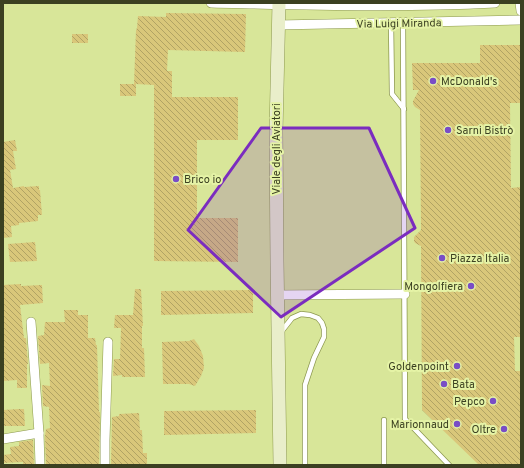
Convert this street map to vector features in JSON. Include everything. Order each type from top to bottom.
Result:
[{"type":"main road","name":"Viale degli Aviatori","points":[[279,4],[276,131],[280,465]]},
{"type":"street","name":"Via Luigi Miranda","points":[[211,3],[403,5],[467,5],[495,3]]},
{"type":"street","points":[[520,3],[521,11]]},
{"type":"street","points":[[403,5],[403,23]]},
{"type":"street","name":"Via Luigi Miranda","points":[[278,25],[521,20]]},
{"type":"street","points":[[277,295],[405,294]]},
{"type":"street","points":[[31,322],[40,433],[40,465]]},
{"type":"street","points":[[105,465],[108,342]]},
{"type":"street","points":[[3,439],[40,433]]},
{"type":"lane","points":[[391,23],[392,94],[404,108]]},
{"type":"lane","points":[[403,23],[405,419],[450,465]]},
{"type":"lane","points":[[278,336],[292,318],[301,314],[318,318],[324,329],[324,337],[314,358],[305,385],[305,465]]},
{"type":"lane","points":[[384,420],[384,465]]},
{"type":"highlighted area","points":[[261,128],[369,128],[415,228],[281,317],[188,230]]},
{"type":"building","name":"Brico io","points":[[166,13],[246,14],[245,52],[168,50],[167,71],[172,71],[172,97],[238,97],[238,140],[197,140],[197,218],[238,218],[238,262],[154,261],[154,85],[136,84],[136,96],[120,96],[120,84],[134,84],[138,16],[166,17]]},
{"type":"building","points":[[72,34],[88,34],[88,43],[72,43]]},
{"type":"building","name":"Mongolfiera","points":[[480,45],[521,45],[521,103],[510,103],[511,188],[521,187],[521,337],[514,337],[515,371],[521,371],[521,465],[479,465],[422,410],[421,246],[414,241],[414,237],[421,230],[420,110],[413,104],[419,90],[413,90],[412,63],[480,63]]},
{"type":"building","points":[[15,140],[17,151],[13,151],[16,169],[10,170],[13,188],[39,186],[42,215],[38,215],[38,221],[19,223],[19,225],[11,226],[12,237],[3,238],[3,142]]},
{"type":"building","points":[[35,242],[37,261],[10,262],[8,244]]},
{"type":"building","points":[[21,284],[21,286],[42,285],[43,303],[20,305],[24,338],[26,338],[28,364],[27,388],[17,388],[17,380],[3,381],[3,285]]},
{"type":"building","points":[[135,289],[141,289],[143,326],[142,348],[144,348],[145,377],[122,377],[122,375],[113,376],[114,359],[120,359],[121,328],[114,328],[115,315],[133,315]]},
{"type":"building","points":[[253,290],[253,313],[161,315],[161,291]]},
{"type":"building","points":[[64,310],[78,310],[78,315],[88,315],[88,338],[95,338],[97,345],[100,412],[99,465],[46,465],[45,436],[46,429],[50,428],[49,407],[43,406],[42,385],[50,386],[49,363],[40,364],[38,336],[44,335],[45,322],[65,322]]},
{"type":"building","points":[[194,339],[203,356],[204,368],[195,386],[189,384],[163,384],[162,342],[189,341]]},
{"type":"building","points":[[24,409],[25,426],[3,426],[3,410]]},
{"type":"building","points":[[256,410],[256,433],[164,435],[164,411]]},
{"type":"building","points":[[139,413],[140,430],[142,430],[143,453],[147,453],[147,465],[111,465],[112,417],[119,416],[119,414]]},
{"type":"building","points":[[33,440],[34,465],[23,465],[23,462],[3,463],[3,455],[11,454],[10,447],[19,446],[19,442]]},
{"type":"place","name":"McDonald's","points":[[433,81]]},
{"type":"place","name":"Sarni Bistrò","points":[[448,130]]},
{"type":"place","name":"Brico io","points":[[176,179]]},
{"type":"place","name":"Piazza Italia","points":[[442,258]]},
{"type":"place","name":"Mongolfiera","points":[[471,286]]},
{"type":"place","name":"Goldenpoint","points":[[457,366]]},
{"type":"place","name":"Bata","points":[[444,384]]},
{"type":"place","name":"Pepco","points":[[493,401]]},
{"type":"place","name":"Marionnaud","points":[[457,424]]},
{"type":"place","name":"Oltre","points":[[504,429]]}]
